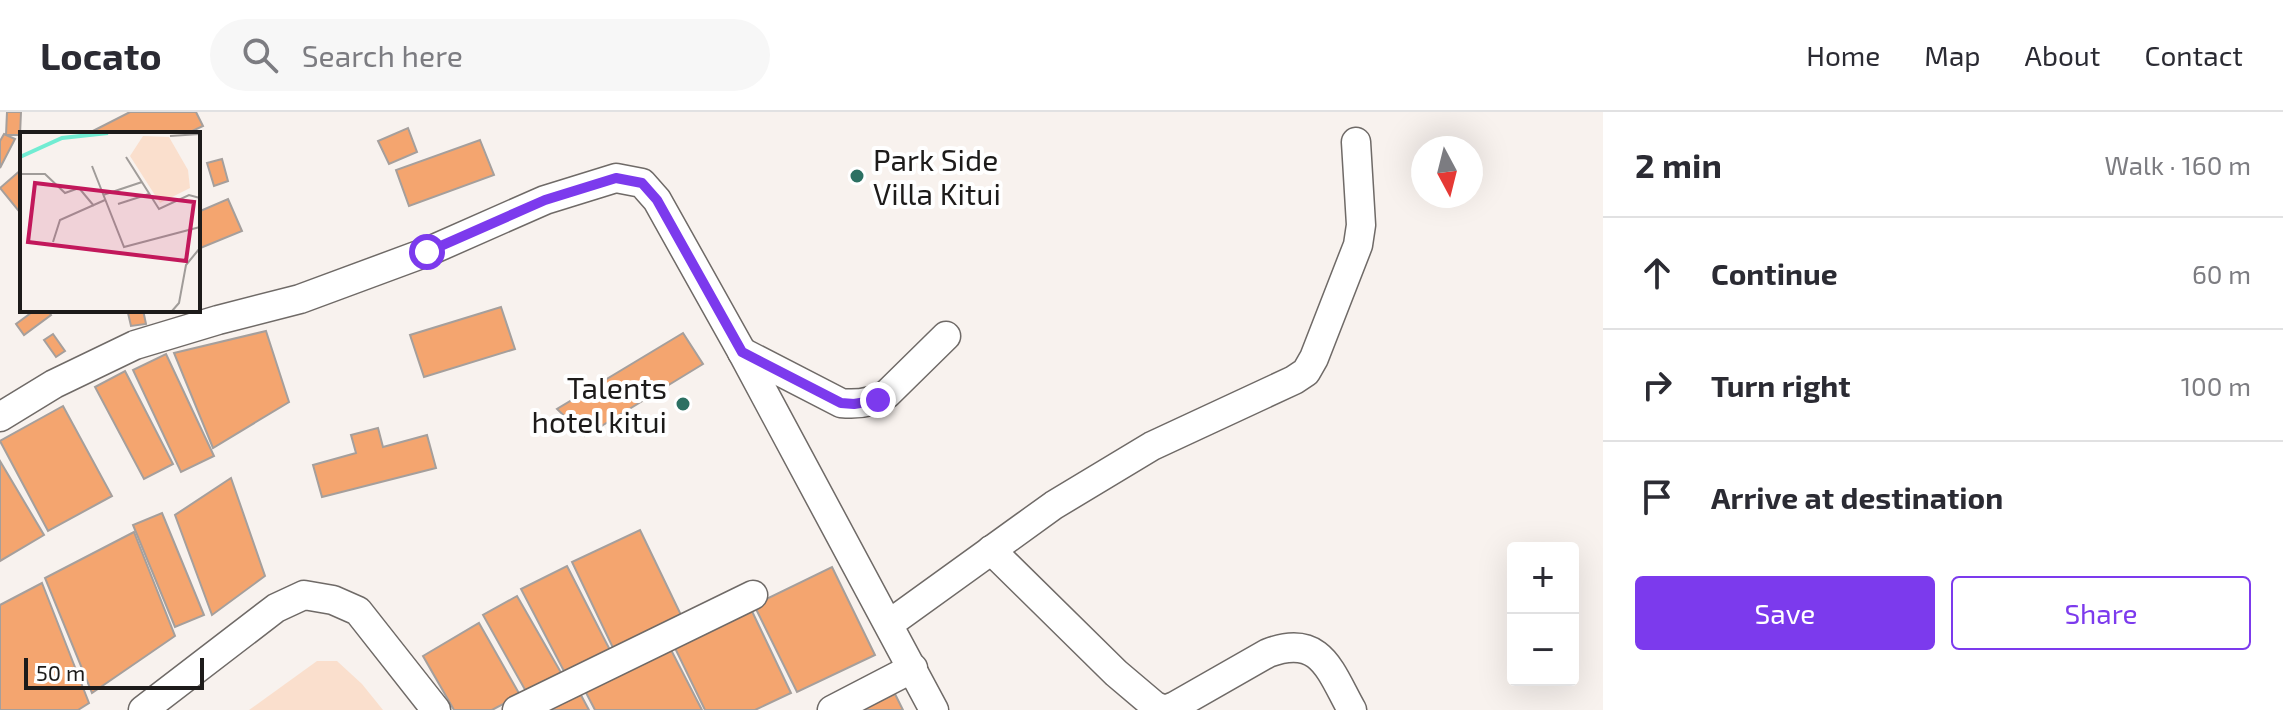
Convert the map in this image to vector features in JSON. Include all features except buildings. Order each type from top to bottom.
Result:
[{"type":"street","points":[[889,624],[1054,505],[1152,446],[1306,372],[1358,245],[1361,225],[1356,142]]},
{"type":"street","points":[[0,417],[54,384],[135,345],[300,299],[427,252],[545,200],[616,178],[642,183],[657,200],[742,352],[934,710]]},
{"type":"street","points":[[742,352],[841,403],[854,404],[878,400],[887,394],[946,336]]},
{"type":"street","points":[[991,550],[1085,644],[1155,706],[1165,710],[1175,706],[1268,653],[1297,647],[1317,654],[1328,666],[1352,710]]},
{"type":"street","points":[[143,710],[276,608],[304,595],[333,600],[358,611],[436,710]]},
{"type":"street","points":[[517,710],[753,595]]},
{"type":"street","points":[[832,710],[913,668]]},
{"type":"shaded area","points":[[317,661],[337,661],[362,684],[383,710],[249,710]]},
{"type":"place","name":"Park Side Villa Kitui","points":[[857,176]]},
{"type":"place","name":"Talents hotel kitui","points":[[683,404]]},
{"type":"route","points":[[427,252],[545,200],[616,178],[642,183],[657,200],[742,352],[841,403],[878,400]]}]
